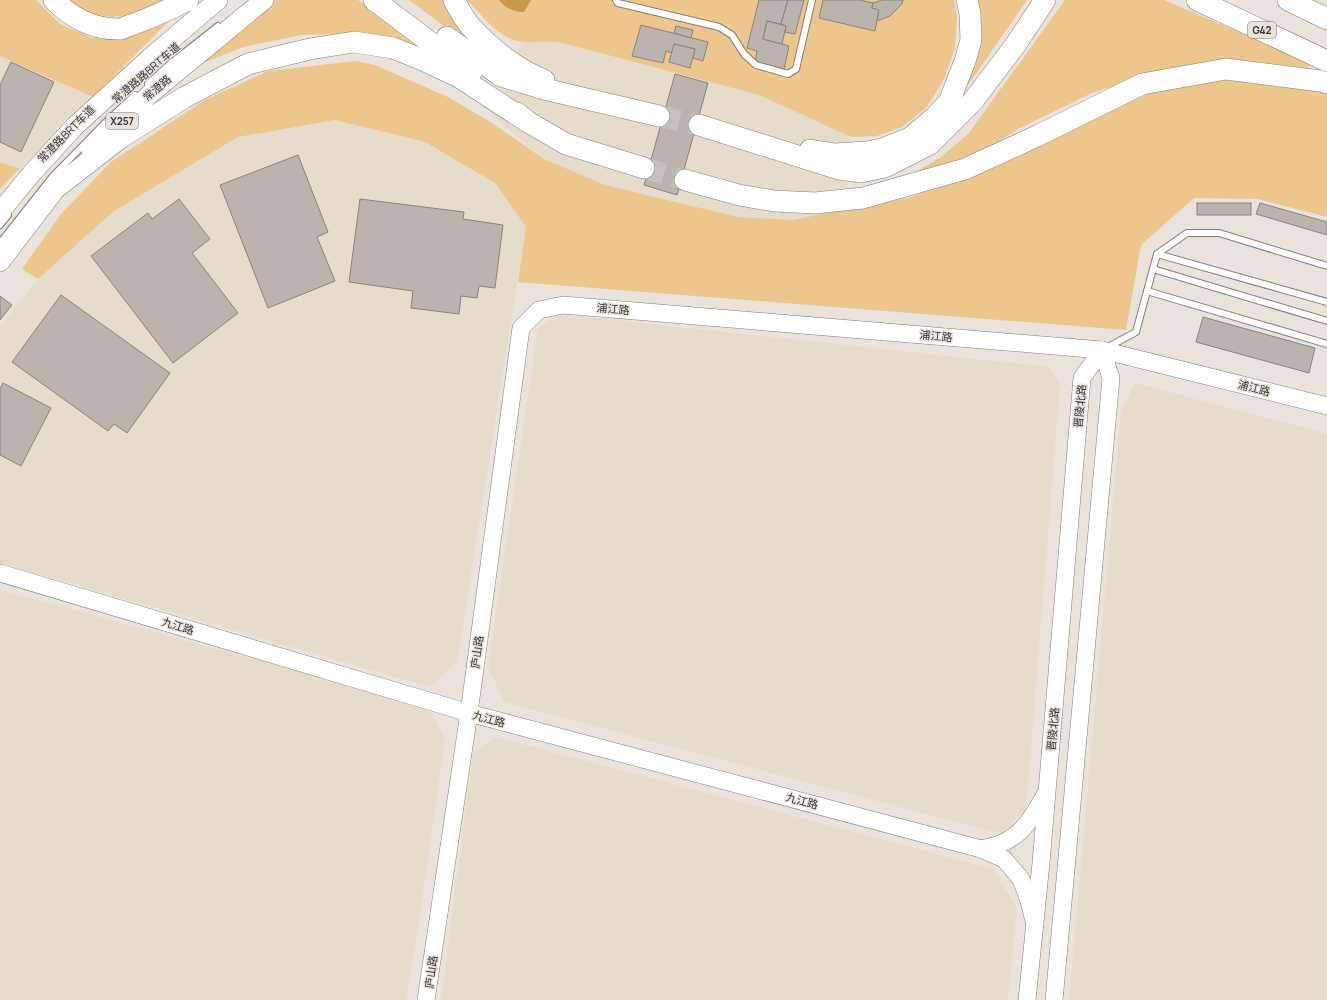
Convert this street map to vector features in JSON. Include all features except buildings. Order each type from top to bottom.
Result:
[{"type":"highway","points":[[54,0],[76,18],[96,26],[121,29],[162,13],[188,0]]},
{"type":"highway","points":[[374,0],[463,67],[528,122]]},
{"type":"highway","points":[[396,0],[501,76],[544,89],[660,116]]},
{"type":"highway","points":[[454,0],[472,28],[500,55],[537,78],[589,99]]},
{"type":"highway","points":[[740,138],[835,154],[882,149],[910,138],[935,117],[949,102],[971,40],[970,14],[967,0]]},
{"type":"highway","points":[[699,125],[839,169],[861,172],[885,167],[930,144],[973,101],[1016,44],[1045,0]]},
{"type":"highway","points":[[774,201],[817,197],[887,178],[917,165],[940,150],[959,133],[982,106],[1057,0]]},
{"type":"highway","name":"G42","points":[[1197,0],[1327,61]]},
{"type":"highway","points":[[1288,0],[1327,19]]},
{"type":"highway","points":[[58,186],[120,138],[185,97],[248,64],[310,49],[354,42],[393,48],[423,60],[459,77],[528,122],[566,144],[644,168]]},
{"type":"highway","points":[[685,180],[739,195],[774,201],[815,203],[863,198],[965,169],[1037,136],[1142,84],[1226,69],[1327,83]]},
{"type":"main road","name":"X257","points":[[6,210],[32,173],[75,126],[150,58],[218,0]]},
{"type":"main road","name":"常澄路","points":[[0,262],[58,186],[110,133],[150,94],[264,0]]},
{"type":"street","name":"浦江路","points":[[539,310],[563,305],[1102,350],[1327,406]]},
{"type":"street","name":"庐山路","points":[[426,1000],[469,714],[521,328],[539,310]]},
{"type":"street","name":"晋陵北路","points":[[1027,1000],[1047,790],[1082,378],[1102,350]]},
{"type":"street","points":[[1054,1000],[1111,378],[1102,350]]},
{"type":"street","name":"九江路","points":[[0,573],[469,714],[981,849],[1004,859],[1021,879],[1029,901],[1035,925]]},
{"type":"street","points":[[981,849],[1002,843],[1020,832],[1036,812],[1047,790]]},
{"type":"lane","points":[[154,63],[227,0]]},
{"type":"lane","points":[[616,0],[618,3],[719,27],[732,35],[744,54],[756,65],[788,74],[796,69],[812,0]]},
{"type":"lane","name":"常澄路路BRT车道","points":[[0,243],[53,176],[104,124],[170,64],[226,20]]},
{"type":"lane","name":"常澄路BRT车道","points":[[30,186],[45,169]]},
{"type":"lane","points":[[0,225],[6,210]]},
{"type":"lane","points":[[1102,350],[1136,332],[1157,254],[1187,233],[1219,233],[1327,266]]},
{"type":"lane","points":[[1157,254],[1327,302]]},
{"type":"lane","points":[[1153,269],[1327,320]]},
{"type":"lane","points":[[1147,291],[1327,344]]},
{"type":"shaded area","points":[[0,0],[36,0],[60,24],[92,38],[134,35],[169,21],[93,97],[0,56]]},
{"type":"shaded area","points":[[65,0],[165,0],[134,15],[112,17],[89,14]]},
{"type":"shaded area","points":[[273,0],[358,0],[421,47],[417,53],[382,39],[340,34],[301,35],[243,47],[203,63],[200,60]]},
{"type":"shaded area","points":[[409,0],[447,0],[465,31],[459,37]]},
{"type":"shaded area","points":[[467,0],[954,0],[957,16],[955,48],[944,79],[927,107],[902,127],[877,136],[851,137],[845,210],[791,220],[738,217],[605,185],[544,159],[490,113],[522,42],[503,36]]},
{"type":"shaded area","points":[[467,0],[954,0],[957,16],[955,48],[944,79],[927,107],[902,127],[877,136],[851,137],[759,95],[563,43],[523,42],[514,40],[499,32],[485,20]]},
{"type":"shaded area","points":[[499,0],[531,0],[524,12],[510,9]]},
{"type":"shaded area","points":[[973,0],[1027,0],[966,88],[962,85]]},
{"type":"shaded area","points":[[1065,0],[1164,0],[1311,63],[1308,68],[1258,62],[1211,63],[1151,74],[1092,93],[1020,128],[988,148],[923,173],[919,170],[941,157],[969,133]]},
{"type":"shaded area","points":[[0,56],[93,97],[19,169],[0,162]]},
{"type":"shaded area","points":[[356,61],[375,65],[448,97],[492,123],[544,159],[605,185],[738,217],[791,220],[908,198],[978,173],[1145,95],[1166,89],[1226,79],[1327,92],[1327,217],[1258,199],[1194,198],[1141,245],[1126,330],[518,282],[526,227],[495,183],[425,142],[335,120],[238,137],[114,211],[38,279],[22,269],[61,214],[111,162],[205,100],[268,71]]},
{"type":"shaded area","points":[[335,120],[425,142],[495,183],[526,227],[457,662],[430,687],[0,563],[0,326],[38,279],[114,211],[238,137]]},
{"type":"shaded area","points":[[0,162],[19,169],[0,189]]},
{"type":"shaded area","points":[[559,314],[1049,367],[1060,384],[1026,809],[1002,834],[504,702],[488,667],[538,328]]},
{"type":"shaded area","points":[[1135,383],[1327,434],[1327,1000],[1069,1000],[1121,412]]},
{"type":"shaded area","points":[[0,590],[317,676],[431,712],[445,739],[425,881],[406,1000],[0,1000]]},
{"type":"shaded area","points":[[495,737],[993,869],[1017,907],[1008,1000],[441,1000],[473,754]]},
{"type":"tunnel","points":[[659,116],[699,125]]},
{"type":"tunnel","points":[[644,168],[685,180]]}]
